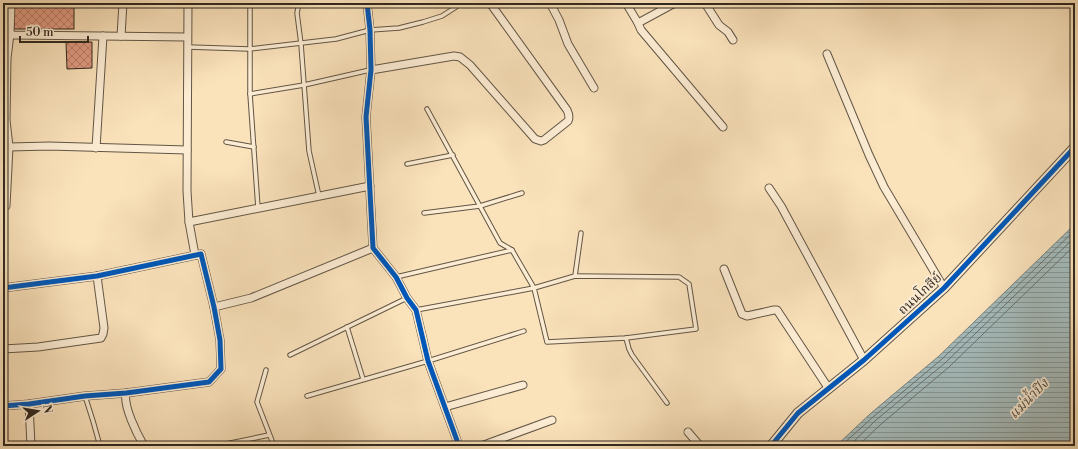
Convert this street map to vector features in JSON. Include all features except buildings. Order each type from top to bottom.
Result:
[{"type":"street","points":[[6,206],[9,147],[6,120],[5,74],[7,58],[6,34],[11,3]]},
{"type":"street","points":[[121,36],[124,3]]},
{"type":"street","points":[[188,3],[187,191],[189,222],[195,255]]},
{"type":"street","points":[[367,3],[370,30],[371,70],[366,117],[373,248],[396,277],[407,298],[416,310],[428,361],[459,446]]},
{"type":"street","points":[[371,70],[454,56],[460,57],[470,65],[535,138],[538,140],[544,140],[568,121],[569,115],[567,110],[490,3]]},
{"type":"street","points":[[550,3],[559,20],[568,44],[594,88]]},
{"type":"street","points":[[626,3],[641,30],[723,127]]},
{"type":"street","points":[[638,23],[675,3]]},
{"type":"street","points":[[705,3],[719,25],[728,32],[733,40]]},
{"type":"street","points":[[6,34],[187,37]]},
{"type":"street","points":[[96,148],[103,36]]},
{"type":"street","points":[[827,54],[884,187],[944,288]]},
{"type":"street","points":[[9,147],[49,146],[187,150]]},
{"type":"street","name":"ถนนโกสีย์","points":[[771,446],[798,413],[864,360],[944,288],[1075,147]]},
{"type":"street","points":[[189,222],[370,186]]},
{"type":"street","points":[[769,188],[782,206],[864,360]]},
{"type":"street","points":[[214,307],[251,298],[373,248]]},
{"type":"street","points":[[3,288],[97,276],[201,254],[214,307],[220,340],[221,369],[209,382],[126,393],[85,396],[3,406]]},
{"type":"street","points":[[724,269],[742,314],[747,316],[778,310],[829,389]]},
{"type":"street","points":[[3,349],[38,347],[101,338],[104,328],[97,276]]},
{"type":"street","points":[[445,407],[523,385]]},
{"type":"street","points":[[126,393],[125,397],[130,416],[138,436],[144,446]]},
{"type":"street","points":[[29,404],[31,446]]},
{"type":"street","points":[[481,446],[552,420]]},
{"type":"street","points":[[688,432],[700,446]]},
{"type":"lane","points":[[250,3],[250,94],[258,208]]},
{"type":"lane","points":[[299,3],[297,13],[301,44],[309,151],[319,196]]},
{"type":"lane","points":[[188,46],[249,49],[336,39],[370,30],[399,28],[423,22],[442,16],[456,7]]},
{"type":"lane","points":[[250,94],[371,70]]},
{"type":"lane","points":[[416,310],[534,288],[575,276],[679,277],[689,284],[696,329],[626,338],[547,342],[534,288],[512,250],[500,243],[427,109]]},
{"type":"lane","points":[[226,142],[254,147]]},
{"type":"lane","points":[[407,164],[453,155]]},
{"type":"lane","points":[[424,213],[480,206],[522,193]]},
{"type":"lane","points":[[575,276],[581,233]]},
{"type":"lane","points":[[396,277],[512,250]]},
{"type":"lane","points":[[290,355],[407,298]]},
{"type":"lane","points":[[347,327],[363,379]]},
{"type":"lane","points":[[307,396],[524,331]]},
{"type":"lane","points":[[626,338],[632,355],[667,402]]},
{"type":"lane","points":[[266,370],[256,402],[274,446]]},
{"type":"lane","points":[[85,396],[100,446]]},
{"type":"lane","points":[[216,446],[269,435]]},
{"type":"water","name":"แม่น้ำปิง","points":[[1075,224],[1075,446],[836,446],[870,414],[939,356]]},
{"type":"cycle path","points":[[367,3],[370,30],[371,70],[366,117],[373,248],[396,277],[407,298],[416,310],[428,361],[459,446]]},
{"type":"cycle path","points":[[771,446],[798,413],[864,360],[944,288],[1075,147]]},
{"type":"cycle path","points":[[3,288],[97,276],[201,254],[214,307],[220,340],[221,369],[209,382],[126,393],[85,396],[3,406]]}]
